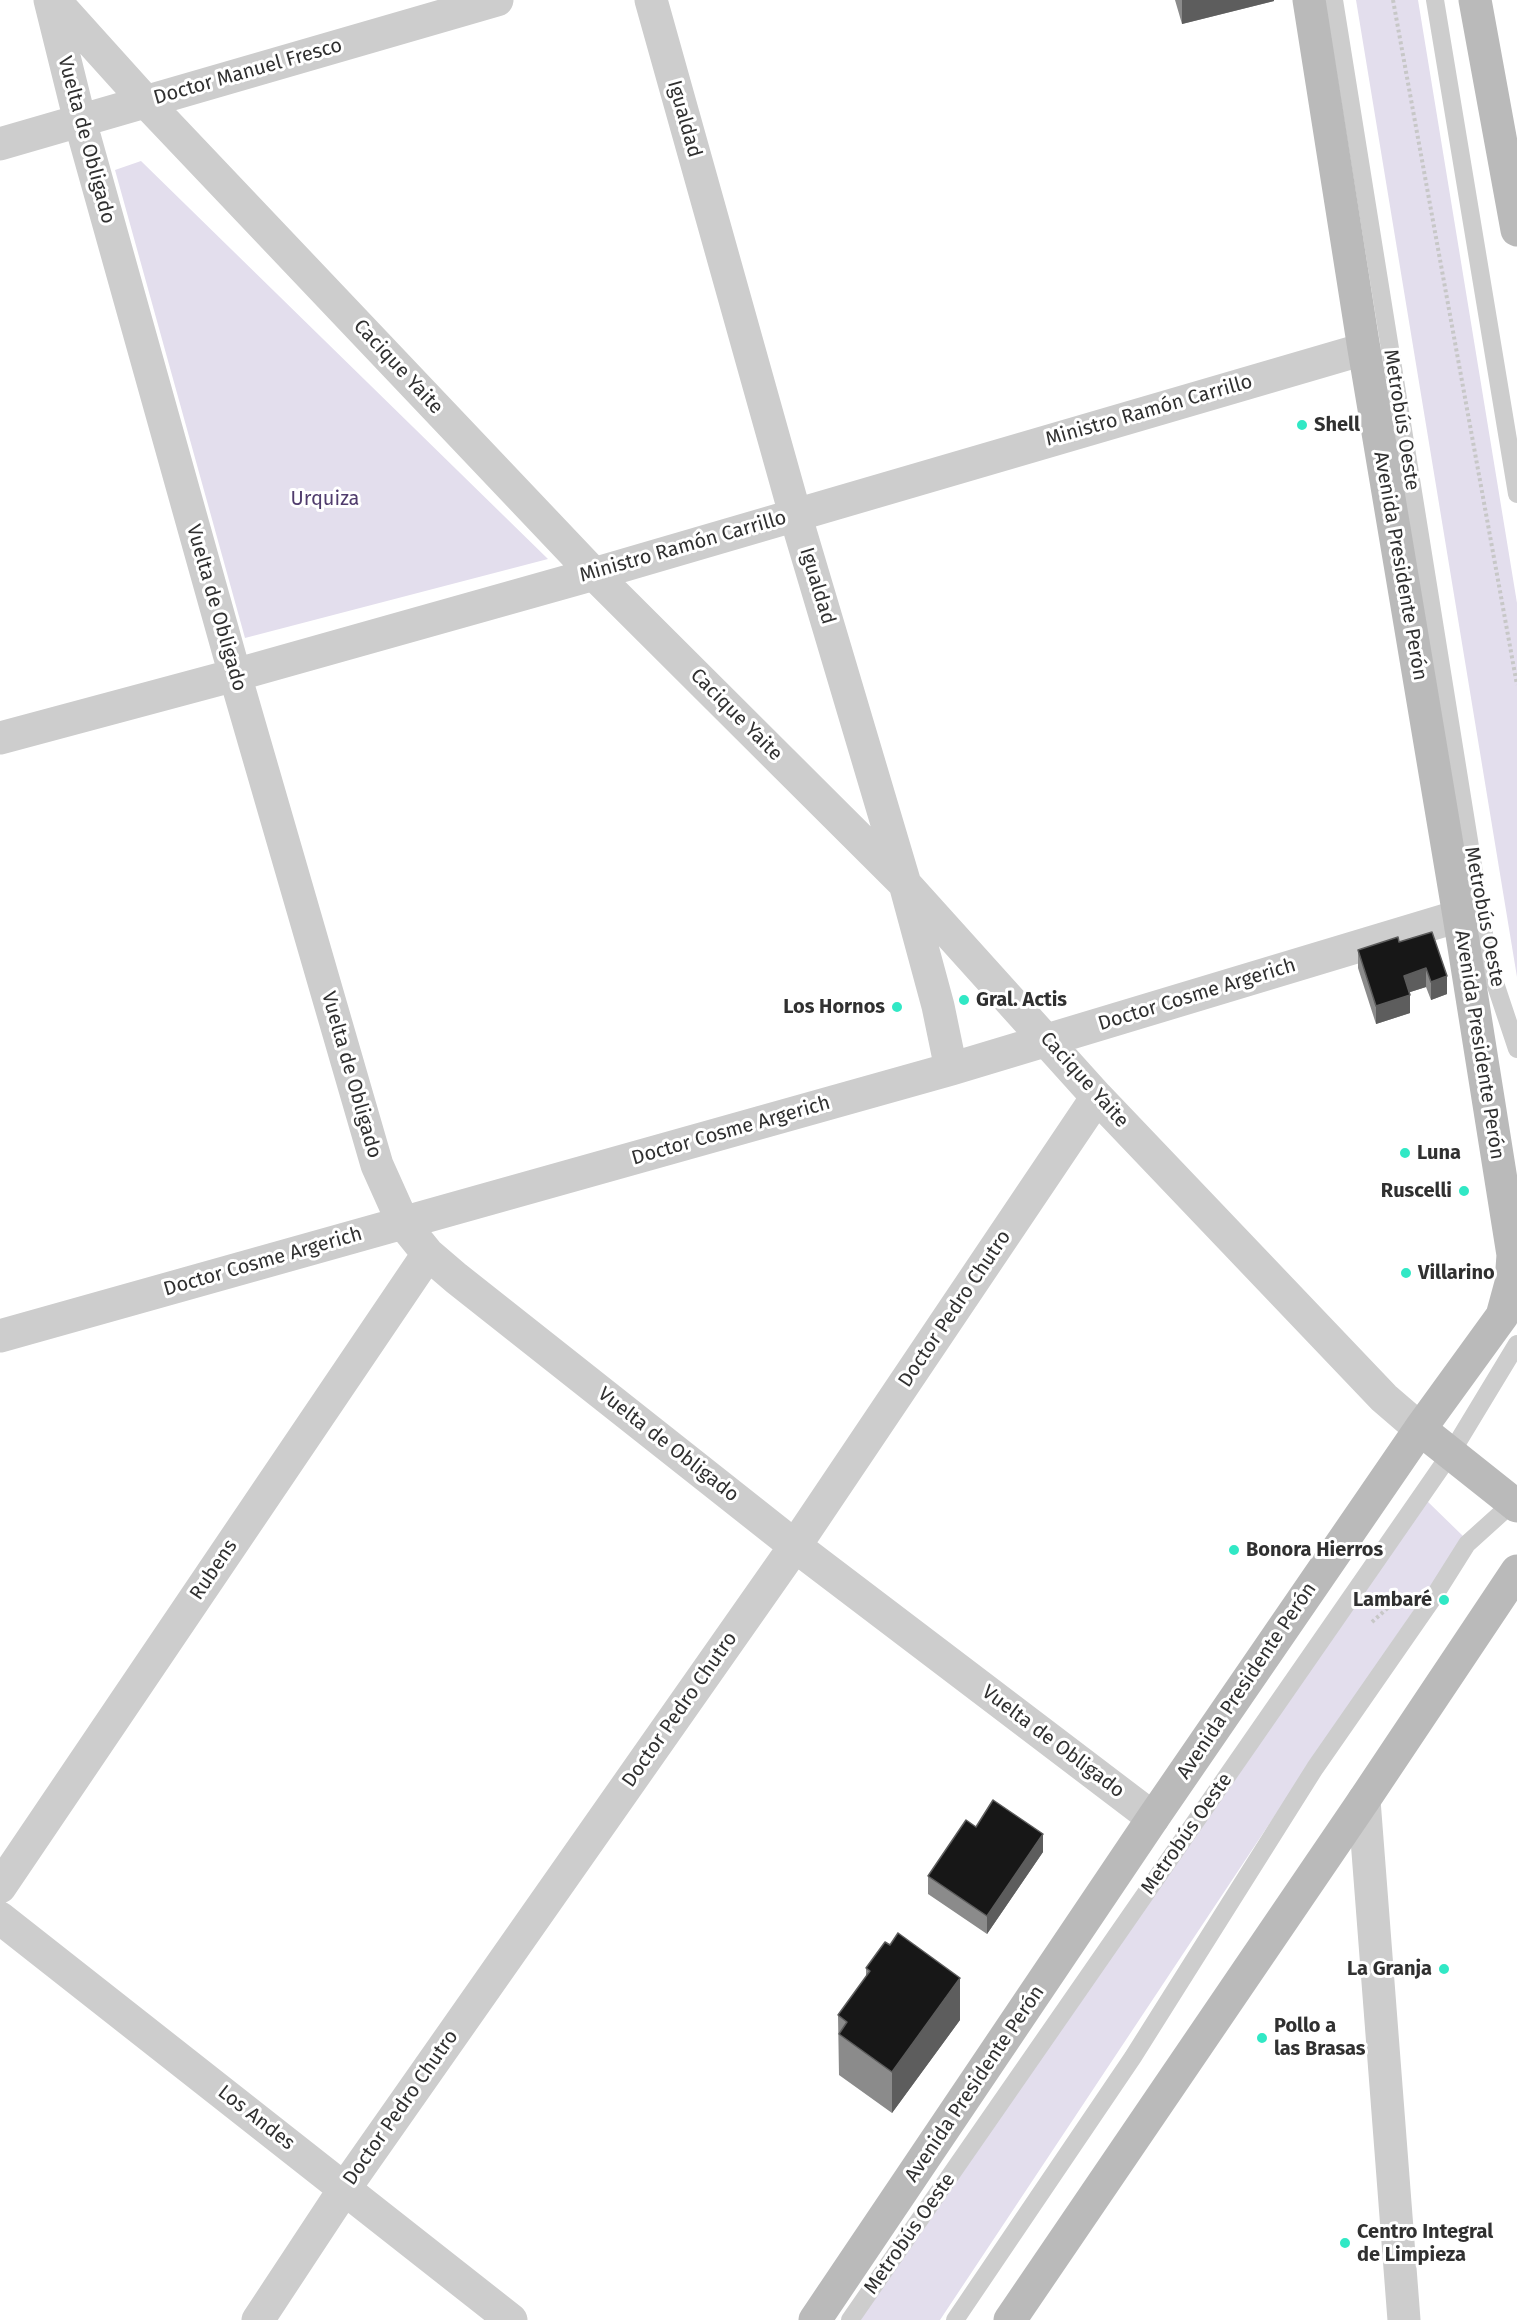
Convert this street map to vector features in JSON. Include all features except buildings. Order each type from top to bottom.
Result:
[{"type":"main road","name":"Avenida Presidente Perón","points":[[816,2320],[1153,1818],[1420,1429],[1512,1325],[1513,1255],[1364,349],[1310,0]]},
{"type":"main road","points":[[1475,0],[1517,230]]},
{"type":"main road","points":[[1420,1429],[1516,1503]]},
{"type":"main road","points":[[1010,2320],[1364,1800],[1517,1570]]},
{"type":"street","name":"Cacique Yaite","points":[[52,0],[594,574],[905,884],[1097,1097],[1384,1398],[1420,1429]]},
{"type":"street","name":"Vuelta de Obligado","points":[[52,0],[80,121],[234,675],[376,1165],[403,1223],[428,1254],[795,1546],[1153,1818]]},
{"type":"street","name":"Doctor Manuel Fresco","points":[[0,144],[497,0]]},
{"type":"street","name":"Igualdad","points":[[651,0],[795,514],[905,884],[938,1006],[951,1069]]},
{"type":"street","name":"Ministro Ramón Carrillo","points":[[0,738],[594,574],[1364,349]]},
{"type":"street","name":"Doctor Cosme Argerich","points":[[0,1336],[951,1069],[1459,916]]},
{"type":"street","name":"Doctor Pedro Chutro","points":[[258,2320],[345,2188],[795,1546],[1097,1097]]},
{"type":"street","name":"Rubens","points":[[0,1887],[428,1254]]},
{"type":"street","points":[[1364,1800],[1404,2320]]},
{"type":"street","name":"Los Andes","points":[[0,1918],[511,2320]]},
{"type":"lane","name":"Metrobús Oeste","points":[[1334,0],[1489,965],[1517,1049]]},
{"type":"lane","points":[[1435,0],[1517,494]]},
{"type":"lane","name":"Metrobús Oeste","points":[[850,2320],[1451,1453],[1512,1325]]},
{"type":"lane","points":[[955,2320],[1133,2057],[1316,1768],[1467,1544],[1516,1503]]},
{"type":"path","points":[[1393,0],[1517,685]]},
{"type":"green space","points":[[1356,0],[1418,0],[1517,603],[1517,977]]},
{"type":"green space","name":"Urquiza","points":[[141,161],[548,559],[245,638],[115,170]]},
{"type":"green space","points":[[1425,1499],[1464,1537],[1323,1743],[940,2320],[854,2320]]},
{"type":"place","name":"Shell","points":[[1302,425]]},
{"type":"place","name":"Gral. Actis","points":[[964,1000]]},
{"type":"place","name":"Los Hornos","points":[[897,1007]]},
{"type":"place","name":"Luna","points":[[1405,1153]]},
{"type":"place","name":"Ruscelli","points":[[1464,1191]]},
{"type":"place","name":"Villarino","points":[[1406,1273]]},
{"type":"place","name":"Bonora Hierros","points":[[1234,1550]]},
{"type":"place","name":"Lambaré","points":[[1444,1600]]},
{"type":"place","name":"La Granja","points":[[1444,1969]]},
{"type":"place","name":"Pollo a las Brasas","points":[[1262,2038]]},
{"type":"place","name":"Centro Integral de Limpieza","points":[[1345,2243]]}]
